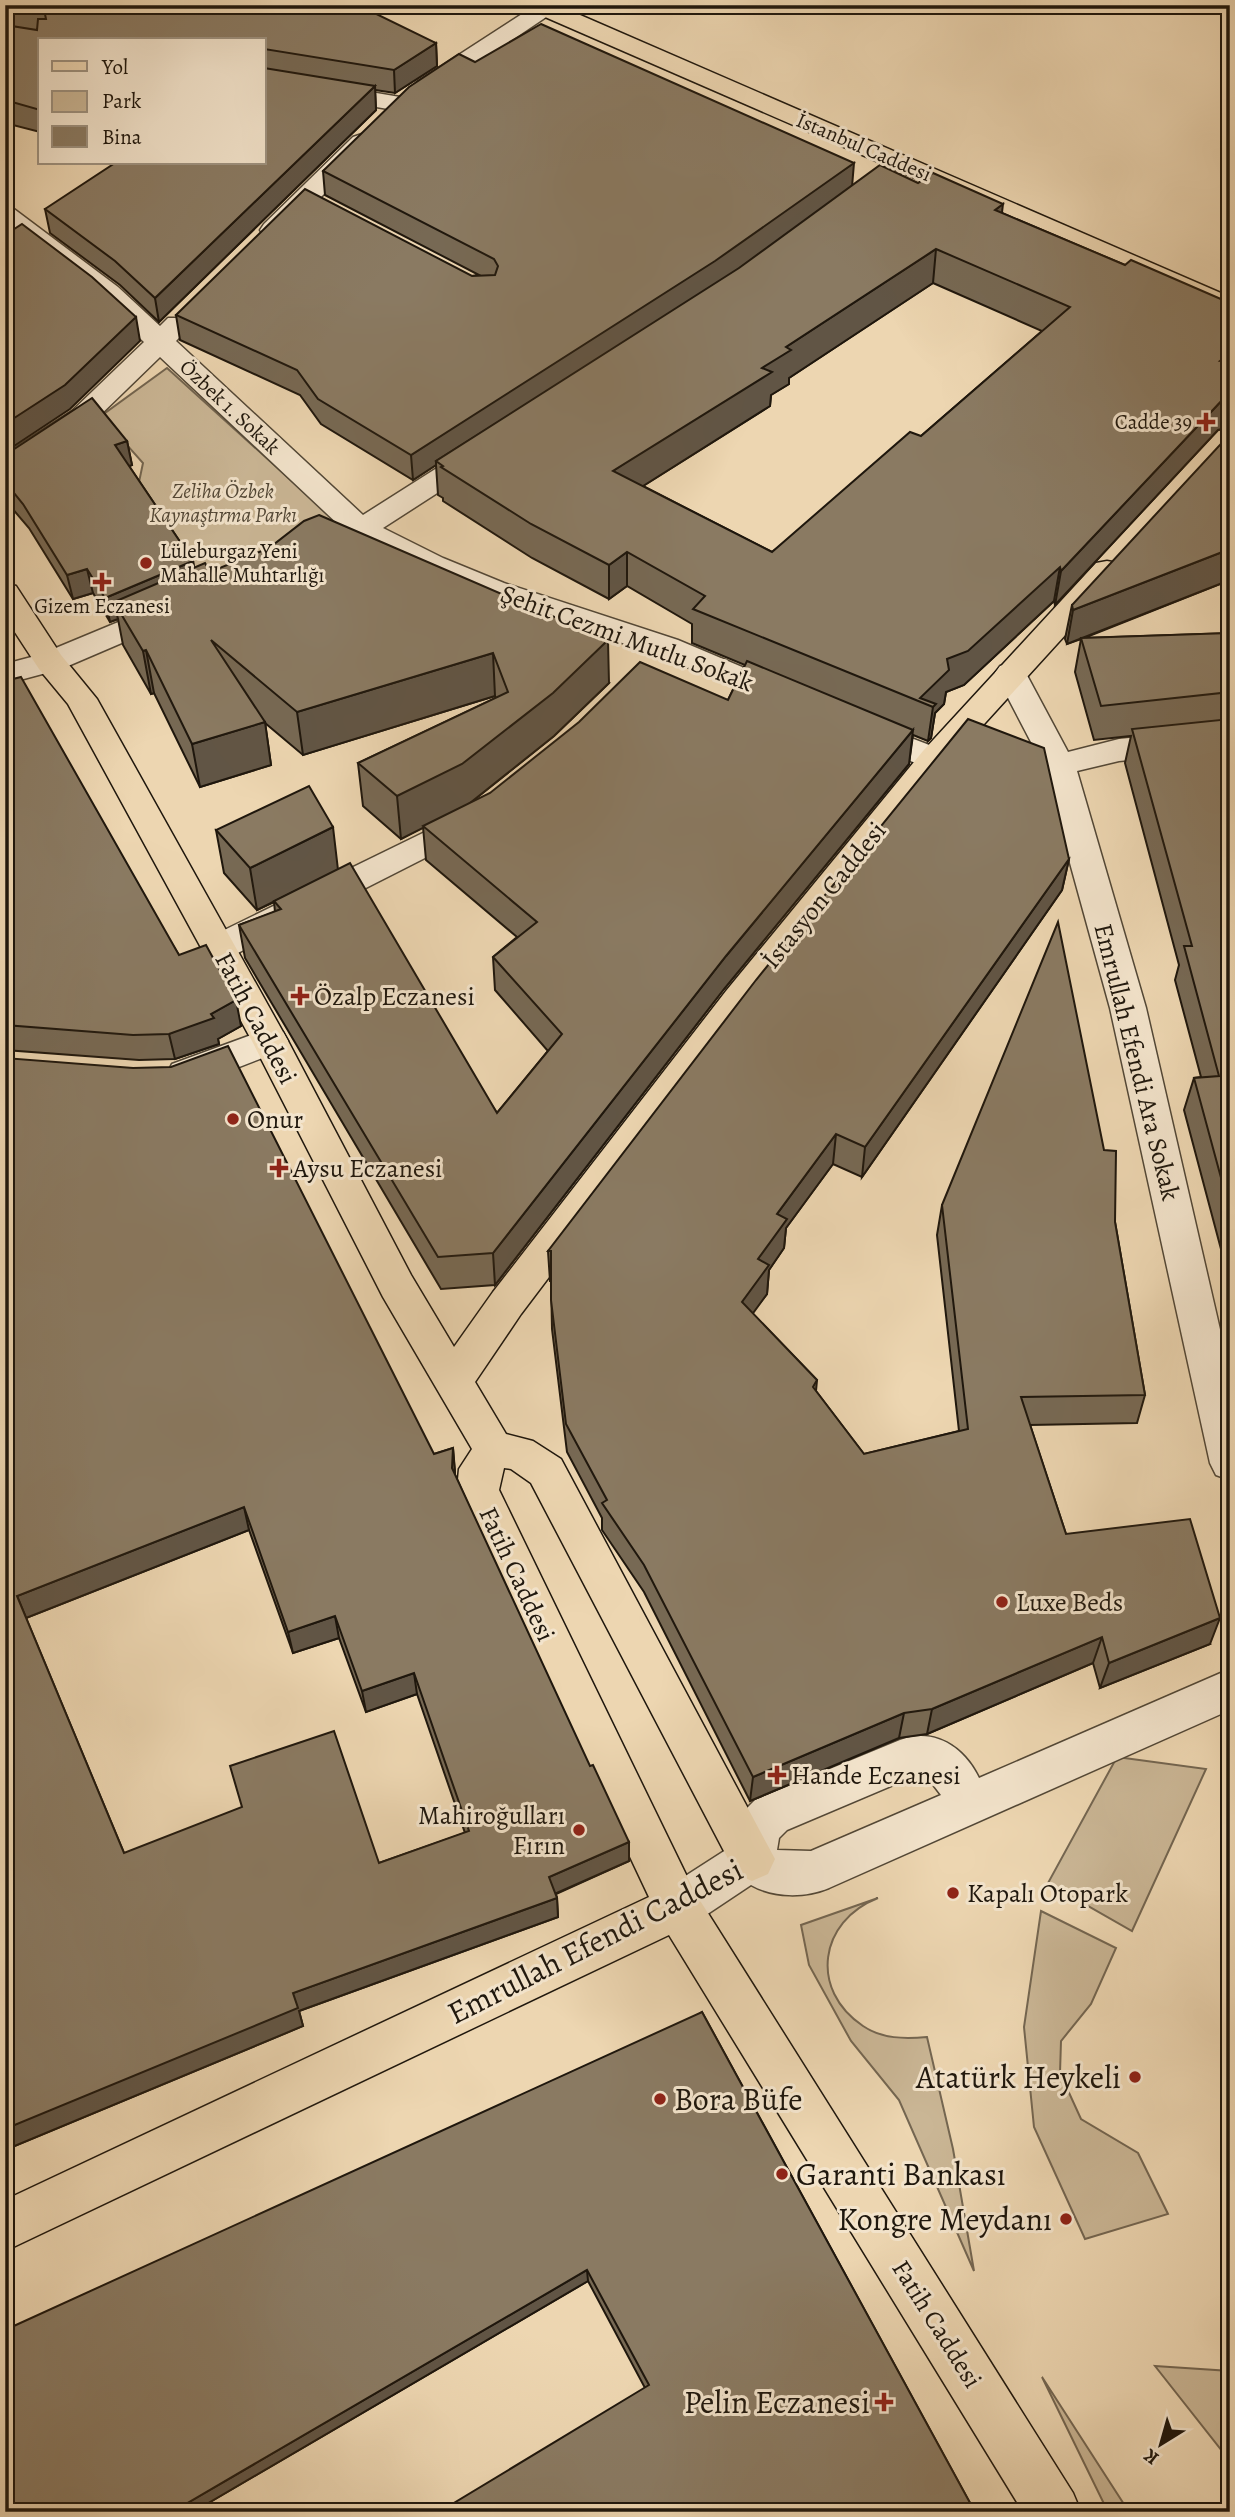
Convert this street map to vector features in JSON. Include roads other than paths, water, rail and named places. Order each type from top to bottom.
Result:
[{"type":"main road","name":"İstanbul Caddesi","points":[[545,7],[893,172],[1230,307]]},
{"type":"main road","name":"İstasyon Caddesi","points":[[453,1381],[507,1303],[739,1000],[934,759],[1125,550]]},
{"type":"main road","name":"Fatih Caddesi","points":[[5,593],[50,662],[81,698],[270,1041],[397,1286],[494,1450],[480,1469],[478,1490],[517,1577],[678,1907],[1054,2512]]},
{"type":"main road","points":[[494,1450],[519,1453],[546,1471],[752,1859]]},
{"type":"main road","name":"Emrullah Efendi Caddesi","points":[[5,2226],[678,1907]]},
{"type":"street","points":[[258,245],[400,104],[545,7]]},
{"type":"street","points":[[266,81],[400,104]]},
{"type":"street","points":[[305,198],[329,211]]},
{"type":"street","name":"Özbek 1. Sokak","points":[[5,215],[108,293],[362,529]]},
{"type":"street","points":[[5,467],[82,417],[192,310]]},
{"type":"street","points":[[323,545],[362,529],[498,441]]},
{"type":"street","name":"Şehit Cezmi Mutlu Sokak","points":[[362,529],[432,565],[494,590],[667,647],[934,759]]},
{"type":"street","points":[[5,674],[50,662],[197,599]]},
{"type":"street","points":[[640,674],[667,647]]},
{"type":"street","name":"Emrullah Efendi Ara Sokak","points":[[1011,673],[1059,765],[1128,1008],[1230,1463]]},
{"type":"street","points":[[1059,765],[1119,750],[1230,739]]},
{"type":"street","points":[[218,948],[478,817],[498,801]]},
{"type":"street","points":[[152,1077],[177,1076],[270,1041]]},
{"type":"street","name":"Emrullah Efendi Caddesi","points":[[678,1907],[752,1859],[770,1872],[813,1873],[1230,1689]]},
{"type":"street","points":[[752,1859],[759,1827],[771,1815],[916,1754],[932,1755],[946,1763],[954,1773],[967,1803]]},
{"type":"place","name":"Cadde 39","points":[[1206,422]]},
{"type":"place","name":"Lüleburgaz Yeni Mahalle Muhtarlığı","points":[[146,563]]},
{"type":"place","name":"Gizem Eczanesi","points":[[102,582]]},
{"type":"place","name":"Özalp Eczanesi","points":[[300,996]]},
{"type":"place","name":"Onur","points":[[233,1119]]},
{"type":"place","name":"Aysu Eczanesi","points":[[279,1168]]},
{"type":"place","name":"Luxe Beds","points":[[1002,1602]]},
{"type":"place","name":"Hande Eczanesi","points":[[777,1775]]},
{"type":"place","name":"Mahiroğulları Fırın","points":[[579,1830]]},
{"type":"place","name":"Kapalı Otopark","points":[[953,1893]]},
{"type":"place","name":"Atatürk Heykeli","points":[[1135,2077]]},
{"type":"place","name":"Bora Büfe","points":[[660,2099]]},
{"type":"place","name":"Garanti Bankası","points":[[782,2174]]},
{"type":"place","name":"Kongre Meydanı","points":[[1066,2219]]},
{"type":"place","name":"Pelin Eczanesi","points":[[884,2402]]},
{"type":"park label","name":"Zeliha Özbek Kaynaştırma Parkı","points":[[223,503]]}]
